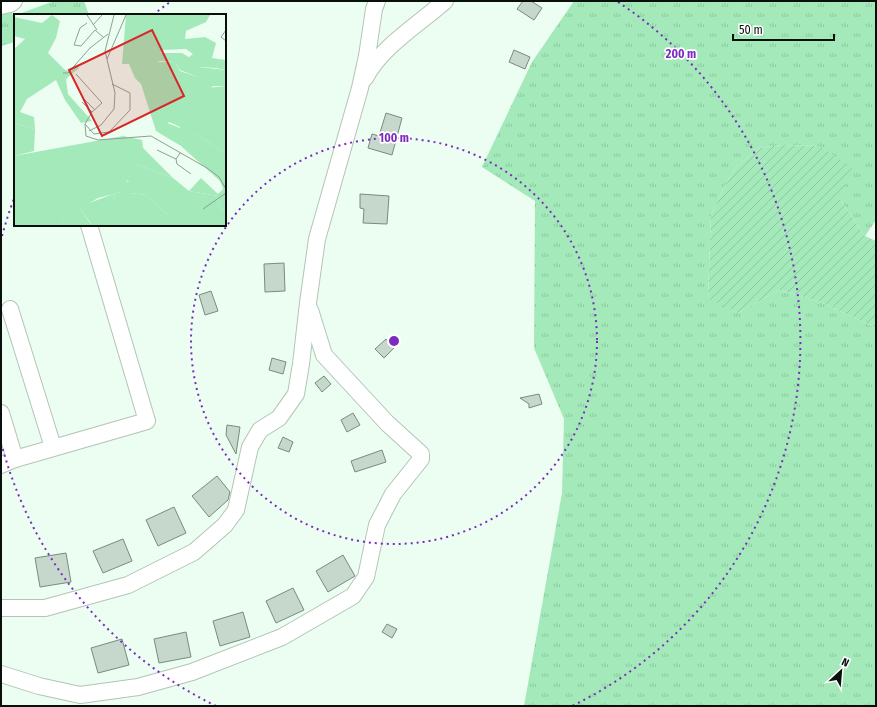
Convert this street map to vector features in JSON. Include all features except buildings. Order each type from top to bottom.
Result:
[{"type":"street","points":[[1,6],[10,4],[14,1]]},
{"type":"street","points":[[1,608],[45,608],[128,585],[194,552],[225,526],[236,510],[250,447],[260,430],[280,418],[296,394],[317,239],[360,88],[374,10],[377,1]]},
{"type":"street","points":[[360,88],[371,68],[399,38],[445,1]]},
{"type":"street","points":[[1,413],[8,462],[53,447],[147,421],[89,226]]},
{"type":"street","points":[[1,674],[38,686],[80,694],[138,687],[192,672],[282,637],[352,596],[366,577],[377,525],[380,518],[393,494],[421,459],[421,454],[387,423],[324,355],[308,303]]},
{"type":"street","points":[[10,309],[53,447]]},
{"type":"green space","points":[[54,1],[84,1],[89,14],[19,14]]},
{"type":"green space","points":[[574,1],[876,1],[876,220],[865,236],[840,199],[818,146],[781,145],[759,148],[736,167],[723,189],[711,215],[708,297],[738,313],[779,290],[818,301],[876,328],[876,706],[524,706],[562,493],[564,419],[534,348],[535,201],[482,167],[532,62]]},
{"type":"green space","points":[[1,6],[14,14],[14,42],[1,46]]},
{"type":"green space","points":[[781,145],[818,146],[852,168],[840,199],[865,236],[876,241],[876,328],[818,301],[779,290],[738,313],[708,298],[711,215],[723,189],[736,167],[759,148]]}]
